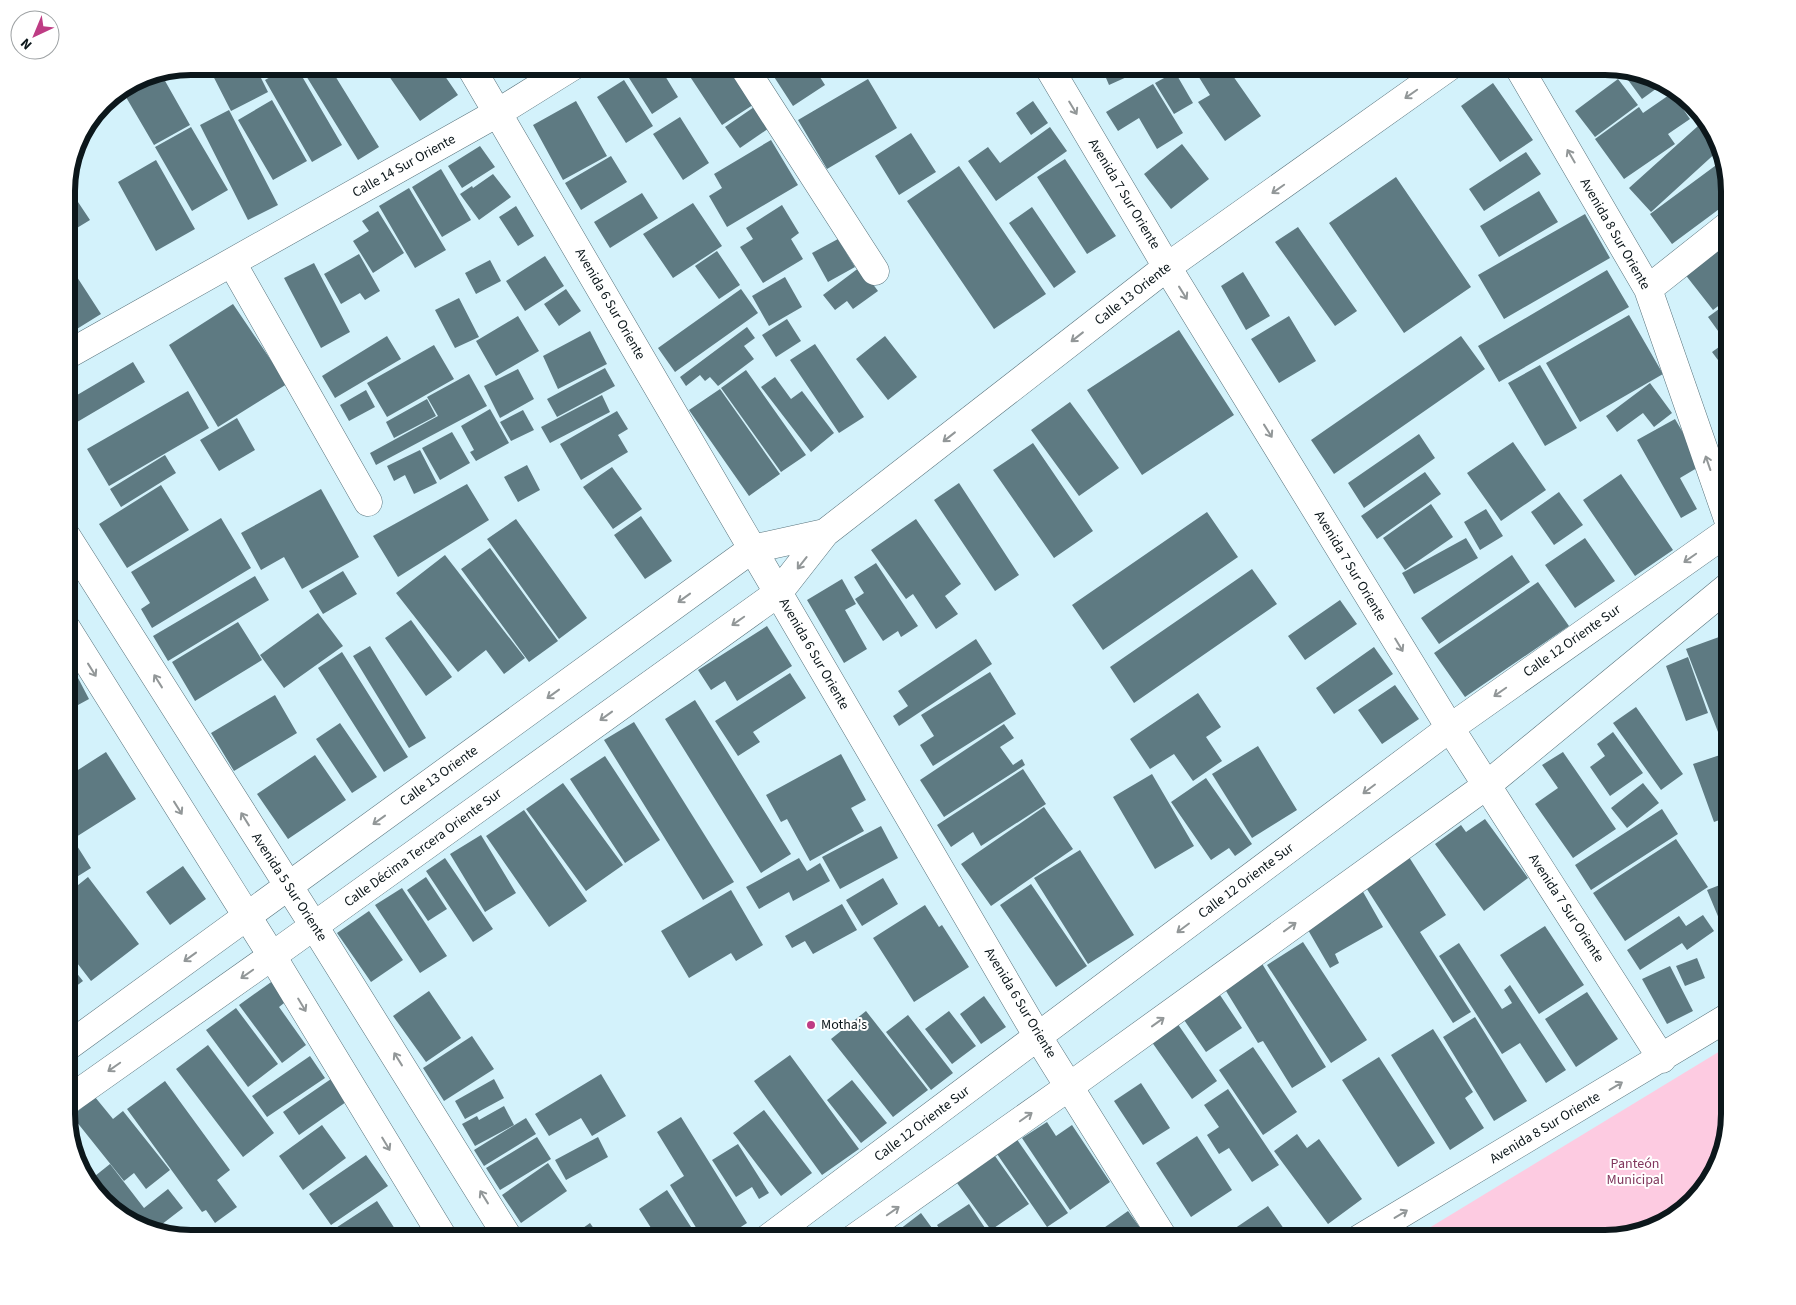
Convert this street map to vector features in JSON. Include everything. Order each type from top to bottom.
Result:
[{"type":"street","name":"Avenida 6 Sur Oriente","points":[[476,75],[1038,1036],[1158,1230]]},
{"type":"street","name":"Calle 14 Sur Oriente","points":[[75,350],[499,112],[559,75]]},
{"type":"street","points":[[749,75],[874,271]]},
{"type":"street","name":"Avenida 7 Sur Oriente","points":[[1053,75],[1167,267],[1450,728],[1662,1059]]},
{"type":"street","name":"Calle 13 Oriente","points":[[778,593],[825,533],[1167,267],[1437,75]]},
{"type":"street","name":"Avenida 8 Sur Oriente","points":[[1523,75],[1648,288],[1721,499]]},
{"type":"street","points":[[1648,288],[1721,231]]},
{"type":"street","points":[[232,263],[368,502]]},
{"type":"street","name":"Calle 13 Oriente","points":[[75,1040],[752,549],[825,533]]},
{"type":"street","name":"Calle 12 Oriente Sur","points":[[779,1230],[1450,728],[1721,536]]},
{"type":"street","name":"Avenida 5 Sur Oriente","points":[[75,551],[314,926],[503,1230]]},
{"type":"street","points":[[867,1230],[1487,785],[1721,592]]},
{"type":"street","name":"Calle Décima Tercera Oriente Sur","points":[[75,1095],[272,956],[778,593]]},
{"type":"street","points":[[75,643],[272,956],[439,1230]]},
{"type":"street","name":"Avenida 8 Sur Oriente","points":[[1374,1230],[1662,1059],[1721,1022]]},
{"type":"green space","name":"Panteón Municipal","points":[[1721,1050],[1721,1122],[1715,1152],[1706,1172],[1697,1185],[1676,1206],[1663,1215],[1643,1224],[1621,1229],[1426,1230]]},
{"type":"building","points":[[213,75],[260,75],[268,92],[231,111]]},
{"type":"building","points":[[274,75],[301,75],[342,145],[312,162],[265,80]]},
{"type":"building","points":[[306,75],[335,75],[379,147],[358,160]]},
{"type":"building","points":[[388,75],[444,75],[458,95],[420,121]]},
{"type":"building","points":[[627,75],[665,75],[678,97],[652,114]]},
{"type":"building","points":[[689,75],[738,75],[756,103],[722,125]]},
{"type":"building","points":[[773,75],[819,75],[825,85],[793,106]]},
{"type":"building","points":[[1105,75],[1131,75],[1109,85]]},
{"type":"building","points":[[1170,75],[1177,75],[1193,103],[1174,114],[1155,83]]},
{"type":"building","points":[[1198,75],[1232,75],[1261,116],[1225,141],[1198,102],[1210,95]]},
{"type":"building","points":[[1626,77],[1658,87],[1642,99]]},
{"type":"building","points":[[164,78],[190,125],[154,145],[125,95],[146,84]]},
{"type":"building","points":[[868,79],[897,128],[827,169],[798,120]]},
{"type":"building","points":[[1618,79],[1638,105],[1595,137],[1575,111]]},
{"type":"building","points":[[624,80],[653,126],[626,143],[597,97]]},
{"type":"building","points":[[1493,83],[1533,140],[1500,162],[1461,106]]},
{"type":"building","points":[[1153,84],[1183,133],[1157,149],[1139,118],[1118,131],[1106,112]]},
{"type":"building","points":[[1670,95],[1676,99],[1690,119],[1668,134],[1675,144],[1624,179],[1595,139],[1639,107],[1643,113]]},
{"type":"building","points":[[272,100],[307,161],[273,180],[238,120]]},
{"type":"building","points":[[576,101],[607,156],[563,180],[533,125]]},
{"type":"building","points":[[1033,101],[1048,123],[1031,135],[1016,113]]},
{"type":"building","points":[[757,105],[772,126],[740,148],[725,127]]},
{"type":"building","points":[[229,110],[278,205],[248,220],[200,125]]},
{"type":"building","points":[[680,117],[709,163],[683,180],[653,134]]},
{"type":"building","points":[[1698,126],[1707,136],[1715,153],[1651,212],[1629,188]]},
{"type":"building","points":[[191,127],[228,190],[192,211],[155,147]]},
{"type":"building","points":[[1050,127],[1067,151],[996,201],[968,161],[988,147],[1000,163]]},
{"type":"building","points":[[911,133],[936,172],[899,195],[875,156]]},
{"type":"building","points":[[771,140],[798,185],[727,227],[709,196],[722,188],[714,174]]},
{"type":"building","points":[[1182,144],[1209,179],[1171,209],[1144,174]]},
{"type":"building","points":[[480,146],[495,167],[462,188],[448,166]]},
{"type":"building","points":[[1526,152],[1541,174],[1484,211],[1469,189]]},
{"type":"building","points":[[611,156],[627,182],[581,210],[565,183]]},
{"type":"building","points":[[1065,159],[1116,236],[1087,254],[1037,177]]},
{"type":"building","points":[[156,160],[195,229],[156,251],[118,182]]},
{"type":"building","points":[[1718,164],[1721,183],[1721,208],[1672,244],[1650,214]]},
{"type":"building","points":[[959,166],[1046,294],[994,329],[907,201]]},
{"type":"building","points":[[441,169],[471,220],[442,237],[412,187]]},
{"type":"building","points":[[493,174],[511,197],[479,220],[460,194],[472,186],[473,188]]},
{"type":"building","points":[[1396,177],[1471,287],[1404,333],[1329,223]]},
{"type":"building","points":[[409,188],[446,250],[415,268],[379,206]]},
{"type":"building","points":[[1539,191],[1558,222],[1499,257],[1480,226]]},
{"type":"building","points":[[642,193],[658,218],[610,248],[594,222]]},
{"type":"building","points":[[75,198],[90,220],[75,229]]},
{"type":"building","points":[[693,203],[722,246],[673,278],[643,234]]},
{"type":"building","points":[[782,205],[799,233],[791,239],[803,259],[763,283],[740,247],[753,239],[746,228]]},
{"type":"building","points":[[516,206],[534,236],[518,246],[499,217]]},
{"type":"building","points":[[1032,207],[1076,272],[1054,288],[1009,223]]},
{"type":"building","points":[[378,211],[404,253],[373,273],[353,241],[369,231],[362,221]]},
{"type":"building","points":[[1585,214],[1610,258],[1504,319],[1478,275]]},
{"type":"building","points":[[1298,227],[1357,311],[1335,326],[1275,242]]},
{"type":"building","points":[[838,239],[855,267],[828,282],[812,253]]},
{"type":"building","points":[[1721,244],[1721,304],[1713,310],[1684,273]]},
{"type":"building","points":[[717,251],[740,285],[719,299],[695,266]]},
{"type":"building","points":[[359,254],[380,291],[365,300],[360,293],[341,304],[324,274]]},
{"type":"building","points":[[545,256],[564,286],[525,311],[506,281]]},
{"type":"building","points":[[490,260],[501,281],[476,294],[465,273]]},
{"type":"building","points":[[314,263],[350,332],[321,348],[284,278]]},
{"type":"building","points":[[860,267],[878,291],[853,309],[847,301],[835,310],[823,295]]},
{"type":"building","points":[[1607,270],[1629,307],[1499,382],[1478,346]]},
{"type":"building","points":[[1243,272],[1270,316],[1246,330],[1221,286]]},
{"type":"building","points":[[77,277],[101,314],[75,330],[75,278]]},
{"type":"building","points":[[785,277],[802,307],[769,326],[752,296]]},
{"type":"building","points":[[566,289],[581,311],[559,326],[544,304]]},
{"type":"building","points":[[741,289],[758,313],[675,372],[658,348]]},
{"type":"building","points":[[459,298],[479,337],[455,348],[435,310]]},
{"type":"building","points":[[233,304],[287,384],[218,427],[169,345]]},
{"type":"building","points":[[1721,308],[1721,335],[1708,317]]},
{"type":"building","points":[[1629,315],[1663,374],[1580,422],[1546,363]]},
{"type":"building","points":[[518,316],[539,351],[496,376],[476,341]]},
{"type":"building","points":[[1289,316],[1316,361],[1279,383],[1251,339]]},
{"type":"building","points":[[787,319],[801,341],[776,357],[762,335]]},
{"type":"building","points":[[747,327],[755,338],[744,346],[754,359],[718,386],[710,377],[705,381],[700,375],[686,386],[680,377]]},
{"type":"building","points":[[1179,330],[1234,415],[1142,475],[1087,390]]},
{"type":"building","points":[[590,331],[607,364],[558,389],[543,356]]},
{"type":"building","points":[[387,336],[401,359],[335,398],[322,376]]},
{"type":"building","points":[[885,336],[917,377],[888,400],[856,359]]},
{"type":"building","points":[[1461,336],[1485,369],[1334,474],[1311,440]]},
{"type":"building","points":[[815,344],[864,417],[839,433],[790,360]]},
{"type":"building","points":[[434,345],[454,379],[387,417],[367,383]]},
{"type":"building","points":[[1721,346],[1721,364],[1712,352]]},
{"type":"building","points":[[133,362],[145,382],[75,423],[75,396]]},
{"type":"building","points":[[1540,365],[1577,428],[1545,446],[1508,383]]},
{"type":"building","points":[[605,368],[615,386],[557,417],[547,399]]},
{"type":"building","points":[[518,369],[534,399],[500,418],[484,386]]},
{"type":"building","points":[[746,370],[806,455],[781,472],[721,388]]},
{"type":"building","points":[[469,374],[487,406],[376,465],[370,453],[438,416],[427,397]]},
{"type":"building","points":[[775,377],[791,399],[802,391],[834,433],[811,452],[761,387]]},
{"type":"building","points":[[1650,383],[1672,413],[1654,427],[1643,413],[1617,432],[1606,416]]},
{"type":"building","points":[[720,389],[780,474],[749,496],[689,410]]},
{"type":"building","points":[[366,390],[375,407],[349,421],[340,405]]},
{"type":"building","points":[[188,391],[209,428],[109,486],[87,449]]},
{"type":"building","points":[[602,395],[610,412],[550,443],[541,427]]},
{"type":"building","points":[[427,399],[436,416],[394,438],[386,422]]},
{"type":"building","points":[[1070,402],[1119,468],[1079,496],[1031,430]]},
{"type":"building","points":[[490,409],[509,443],[476,461],[470,452],[474,450],[461,426]]},
{"type":"building","points":[[523,410],[534,430],[511,441],[500,422]]},
{"type":"building","points":[[617,411],[628,429],[618,435],[628,452],[581,480],[560,444]]},
{"type":"building","points":[[237,418],[255,450],[219,471],[200,440]]},
{"type":"building","points":[[1675,419],[1702,465],[1680,478],[1697,509],[1681,518],[1637,440]]},
{"type":"building","points":[[452,432],[470,463],[440,480],[422,448]]},
{"type":"building","points":[[1419,434],[1435,458],[1364,508],[1348,483]]},
{"type":"building","points":[[1513,442],[1546,490],[1501,521],[1467,473]]},
{"type":"building","points":[[1033,443],[1093,531],[1054,558],[993,470]]},
{"type":"building","points":[[420,450],[437,483],[414,494],[405,475],[394,481],[387,466]]},
{"type":"building","points":[[165,455],[176,473],[121,507],[110,489]]},
{"type":"building","points":[[527,465],[540,490],[518,502],[504,477]]},
{"type":"building","points":[[612,467],[642,509],[613,529],[583,487]]},
{"type":"building","points":[[1425,472],[1441,494],[1377,539],[1361,516]]},
{"type":"building","points":[[1621,474],[1673,550],[1635,576],[1583,500]]},
{"type":"building","points":[[959,483],[1019,575],[995,591],[934,500]]},
{"type":"building","points":[[467,484],[489,520],[398,577],[373,536]]},
{"type":"building","points":[[161,485],[189,530],[127,568],[99,524]]},
{"type":"building","points":[[321,489],[359,557],[302,589],[284,557],[261,570],[241,533]]},
{"type":"building","points":[[1559,492],[1583,525],[1554,545],[1531,512]]},
{"type":"building","points":[[1431,504],[1453,537],[1405,570],[1383,538]]},
{"type":"building","points":[[1486,509],[1503,536],[1480,550],[1464,522]]},
{"type":"building","points":[[1207,512],[1238,557],[1103,650],[1072,605]]},
{"type":"building","points":[[641,516],[672,561],[645,579],[614,535]]},
{"type":"building","points":[[221,518],[251,568],[152,628],[141,609],[150,603],[131,572]]},
{"type":"building","points":[[516,519],[587,618],[559,639],[487,539]]},
{"type":"building","points":[[916,519],[961,584],[945,596],[958,614],[936,629],[913,594],[906,599],[871,550]]},
{"type":"building","points":[[1466,538],[1478,558],[1414,594],[1402,573]]},
{"type":"building","points":[[1585,538],[1615,581],[1575,608],[1545,565]]},
{"type":"building","points":[[490,548],[558,641],[529,662],[461,569]]},
{"type":"building","points":[[445,555],[525,658],[504,674],[486,650],[458,672],[396,593]]},
{"type":"building","points":[[1512,555],[1530,582],[1439,644],[1421,618]]},
{"type":"building","points":[[876,563],[918,626],[901,637],[898,631],[883,641],[855,599],[864,593],[854,577]]},
{"type":"building","points":[[1252,569],[1277,604],[1134,703],[1110,667]]},
{"type":"building","points":[[343,571],[357,594],[323,614],[309,591]]},
{"type":"building","points":[[255,576],[269,600],[168,661],[153,636]]},
{"type":"building","points":[[842,579],[856,604],[845,610],[867,649],[844,663],[807,600]]},
{"type":"building","points":[[1538,582],[1569,626],[1465,697],[1434,653]]},
{"type":"building","points":[[1340,600],[1357,624],[1305,660],[1288,636]]},
{"type":"building","points":[[318,613],[343,646],[284,688],[260,655]]},
{"type":"building","points":[[411,620],[452,677],[426,696],[385,638]]},
{"type":"building","points":[[238,622],[262,660],[195,701],[172,662]]},
{"type":"building","points":[[767,626],[792,666],[737,701],[725,681],[711,690],[698,670]]},
{"type":"building","points":[[1721,636],[1721,740],[1686,649]]},
{"type":"building","points":[[976,639],[992,664],[899,726],[893,716],[908,706],[898,691]]},
{"type":"building","points":[[370,646],[426,738],[409,748],[353,656]]},
{"type":"building","points":[[1374,647],[1393,674],[1334,714],[1316,688]]},
{"type":"building","points":[[342,652],[408,757],[384,772],[318,668]]},
{"type":"building","points":[[1688,657],[1708,713],[1686,721],[1666,666]]},
{"type":"building","points":[[75,672],[89,699],[75,707]]},
{"type":"building","points":[[990,672],[1016,714],[933,766],[920,745],[934,736],[921,715]]},
{"type":"building","points":[[790,673],[806,698],[753,732],[760,742],[738,756],[715,721]]},
{"type":"building","points":[[1395,685],[1419,719],[1382,744],[1358,710]]},
{"type":"building","points":[[1198,693],[1221,727],[1206,737],[1222,761],[1193,781],[1174,754],[1150,769],[1130,739]]},
{"type":"building","points":[[275,695],[297,733],[234,771],[211,733]]},
{"type":"building","points":[[695,700],[791,854],[761,873],[665,719]]},
{"type":"building","points":[[1636,707],[1683,774],[1661,790],[1613,723]]},
{"type":"building","points":[[634,722],[734,882],[703,900],[604,740]]},
{"type":"building","points":[[340,723],[377,777],[352,793],[316,739]]},
{"type":"building","points":[[1004,724],[1014,738],[1000,747],[1013,765],[1022,759],[1025,765],[944,817],[920,780]]},
{"type":"building","points":[[1613,732],[1643,773],[1610,796],[1590,767],[1605,756],[1597,744]]},
{"type":"building","points":[[1258,746],[1297,810],[1252,838],[1212,774]]},
{"type":"building","points":[[106,752],[136,799],[76,837],[75,772]]},
{"type":"building","points":[[1563,752],[1616,829],[1573,858],[1535,804],[1558,788],[1542,765]]},
{"type":"building","points":[[841,754],[866,800],[851,808],[864,831],[810,861],[787,819],[781,822],[766,795]]},
{"type":"building","points":[[315,755],[346,800],[288,839],[257,794]]},
{"type":"building","points":[[1720,755],[1721,819],[1714,822],[1693,764]]},
{"type":"building","points":[[605,756],[660,840],[625,863],[570,779]]},
{"type":"building","points":[[1023,769],[1046,804],[981,846],[973,832],[951,847],[937,825]]},
{"type":"building","points":[[1152,774],[1194,846],[1155,869],[1113,797]]},
{"type":"building","points":[[1206,778],[1252,844],[1235,856],[1229,848],[1211,860],[1171,802]]},
{"type":"building","points":[[563,783],[623,865],[586,891],[526,809]]},
{"type":"building","points":[[1643,783],[1659,803],[1627,828],[1611,808]]},
{"type":"building","points":[[1044,807],[1073,849],[991,906],[961,864]]},
{"type":"building","points":[[1662,809],[1678,834],[1591,890],[1575,865]]},
{"type":"building","points":[[524,810],[587,901],[549,927],[486,836]]},
{"type":"building","points":[[1485,819],[1528,878],[1484,911],[1435,844],[1461,825],[1466,832]]},
{"type":"building","points":[[881,826],[898,858],[840,889],[822,857]]},
{"type":"building","points":[[481,835],[516,893],[485,912],[450,854]]},
{"type":"building","points":[[1676,839],[1708,887],[1625,941],[1593,893]]},
{"type":"building","points":[[75,843],[91,868],[75,878]]},
{"type":"building","points":[[1080,850],[1134,935],[1088,964],[1034,878]]},
{"type":"building","points":[[1409,857],[1446,915],[1420,932],[1471,1012],[1453,1023],[1365,886]]},
{"type":"building","points":[[445,858],[493,929],[473,942],[426,871]]},
{"type":"building","points":[[799,858],[807,871],[820,863],[830,881],[793,901],[789,892],[759,909],[746,887]]},
{"type":"building","points":[[183,866],[206,899],[170,925],[146,892]]},
{"type":"building","points":[[88,877],[139,944],[91,981],[75,960],[75,888]]},
{"type":"building","points":[[426,877],[447,909],[428,921],[407,890]]},
{"type":"building","points":[[883,878],[898,904],[862,926],[846,900]]},
{"type":"building","points":[[1031,884],[1087,966],[1056,987],[1000,905]]},
{"type":"building","points":[[1721,885],[1721,923],[1707,890]]},
{"type":"building","points":[[402,888],[447,956],[420,973],[375,905]]},
{"type":"building","points":[[731,890],[763,945],[736,961],[731,953],[689,978],[661,931]]},
{"type":"building","points":[[1362,890],[1383,927],[1335,954],[1339,963],[1330,968],[1304,923]]},
{"type":"building","points":[[842,904],[857,930],[813,954],[805,941],[792,948],[785,936]]},
{"type":"building","points":[[925,905],[939,927],[942,925],[969,967],[914,1002],[873,938]]},
{"type":"building","points":[[369,911],[403,960],[371,982],[337,933]]},
{"type":"building","points":[[1703,915],[1714,931],[1687,950],[1682,943],[1640,970],[1627,950],[1679,916],[1686,926]]},
{"type":"building","points":[[1545,926],[1584,985],[1539,1014],[1500,955]]},
{"type":"building","points":[[1303,942],[1367,1040],[1331,1063],[1267,965]]},
{"type":"building","points":[[1459,943],[1502,1009],[1512,1003],[1504,990],[1510,985],[1566,1070],[1546,1083],[1520,1043],[1502,1054],[1439,956]]},
{"type":"building","points":[[1697,958],[1705,978],[1685,986],[1676,966]]},
{"type":"building","points":[[1261,962],[1326,1067],[1292,1088],[1263,1041],[1258,1043],[1223,986]]},
{"type":"building","points":[[1670,966],[1693,1011],[1667,1024],[1642,979]]},
{"type":"building","points":[[75,971],[83,981],[75,987]]},
{"type":"building","points":[[274,980],[288,1000],[279,1007],[306,1045],[282,1063],[239,1005]]},
{"type":"building","points":[[1216,989],[1242,1028],[1206,1052],[1180,1014]]},
{"type":"building","points":[[429,991],[461,1038],[426,1062],[393,1016]]},
{"type":"building","points":[[1587,992],[1618,1039],[1576,1067],[1545,1019]]},
{"type":"building","points":[[984,996],[1006,1027],[981,1044],[960,1014]]},
{"type":"building","points":[[236,1008],[278,1064],[248,1087],[206,1030]]},
{"type":"building","points":[[866,1011],[928,1090],[893,1117],[831,1039]]},
{"type":"building","points":[[949,1011],[976,1046],[952,1064],[925,1029]]},
{"type":"building","points":[[908,1015],[953,1073],[931,1090],[886,1032]]},
{"type":"building","points":[[1475,1017],[1527,1101],[1494,1121],[1443,1037]]},
{"type":"building","points":[[1175,1020],[1217,1081],[1192,1099],[1149,1038]]},
{"type":"building","points":[[1433,1029],[1473,1092],[1465,1098],[1484,1128],[1450,1150],[1391,1055]]},
{"type":"building","points":[[472,1036],[494,1069],[444,1101],[423,1068]]},
{"type":"building","points":[[208,1045],[274,1133],[243,1157],[176,1069]]},
{"type":"building","points":[[1253,1047],[1297,1112],[1263,1135],[1219,1070]]},
{"type":"building","points":[[790,1055],[859,1149],[822,1175],[754,1081]]},
{"type":"building","points":[[310,1056],[325,1078],[267,1117],[252,1096]]},
{"type":"building","points":[[1379,1057],[1435,1143],[1398,1167],[1342,1080]]},
{"type":"building","points":[[601,1074],[626,1116],[592,1136],[581,1118],[549,1136],[535,1114]]},
{"type":"building","points":[[331,1079],[346,1102],[299,1135],[283,1112]]},
{"type":"building","points":[[494,1079],[504,1098],[465,1119],[455,1101]]},
{"type":"building","points":[[852,1080],[887,1123],[861,1143],[827,1100]]},
{"type":"building","points":[[165,1081],[230,1170],[217,1180],[237,1207],[215,1223],[206,1210],[202,1212],[127,1109]]},
{"type":"building","points":[[1141,1083],[1170,1128],[1143,1145],[1114,1101]]},
{"type":"building","points":[[1228,1089],[1279,1165],[1252,1182],[1229,1148],[1219,1154],[1207,1135],[1219,1127],[1204,1105]]},
{"type":"building","points":[[95,1097],[113,1119],[123,1111],[170,1170],[146,1189],[134,1173],[124,1181],[75,1120],[75,1114]]},
{"type":"building","points":[[504,1106],[514,1125],[475,1146],[462,1124],[477,1116],[479,1120]]},
{"type":"building","points":[[764,1110],[812,1173],[781,1196],[733,1133]]},
{"type":"building","points":[[681,1117],[747,1223],[736,1230],[698,1230],[670,1185],[684,1176],[657,1132]]},
{"type":"building","points":[[526,1118],[536,1134],[484,1166],[474,1150]]},
{"type":"building","points":[[1047,1122],[1056,1136],[1072,1125],[1110,1182],[1070,1210],[1022,1138]]},
{"type":"building","points":[[322,1125],[346,1158],[303,1190],[279,1156]]},
{"type":"building","points":[[1297,1134],[1307,1148],[1319,1139],[1362,1199],[1328,1224],[1274,1151]]},
{"type":"building","points":[[1197,1136],[1232,1190],[1191,1217],[1156,1163]]},
{"type":"building","points":[[537,1137],[551,1159],[500,1190],[486,1168]]},
{"type":"building","points":[[598,1137],[608,1157],[566,1180],[555,1160]]},
{"type":"building","points":[[1016,1138],[1068,1213],[1047,1227],[995,1151]]},
{"type":"building","points":[[738,1144],[769,1193],[759,1199],[752,1187],[736,1197],[712,1160]]},
{"type":"building","points":[[366,1155],[388,1186],[331,1225],[309,1194]]},
{"type":"building","points":[[995,1156],[1029,1204],[991,1230],[957,1183]]},
{"type":"building","points":[[548,1163],[567,1191],[521,1223],[502,1195]]},
{"type":"building","points":[[110,1164],[144,1208],[168,1189],[183,1208],[160,1226],[153,1224],[133,1215],[120,1206],[93,1177]]},
{"type":"building","points":[[667,1190],[691,1227],[686,1230],[652,1230],[639,1209]]},
{"type":"building","points":[[377,1201],[395,1229],[394,1230],[333,1230]]},
{"type":"building","points":[[969,1204],[986,1230],[940,1230],[937,1225]]},
{"type":"building","points":[[1268,1206],[1285,1230],[1232,1230]]},
{"type":"building","points":[[1128,1211],[1142,1230],[1101,1230]]},
{"type":"building","points":[[921,1213],[933,1230],[899,1230]]},
{"type":"building","points":[[590,1223],[595,1230],[580,1230]]},
{"type":"place","name":"Motha's","points":[[811,1025]]}]
